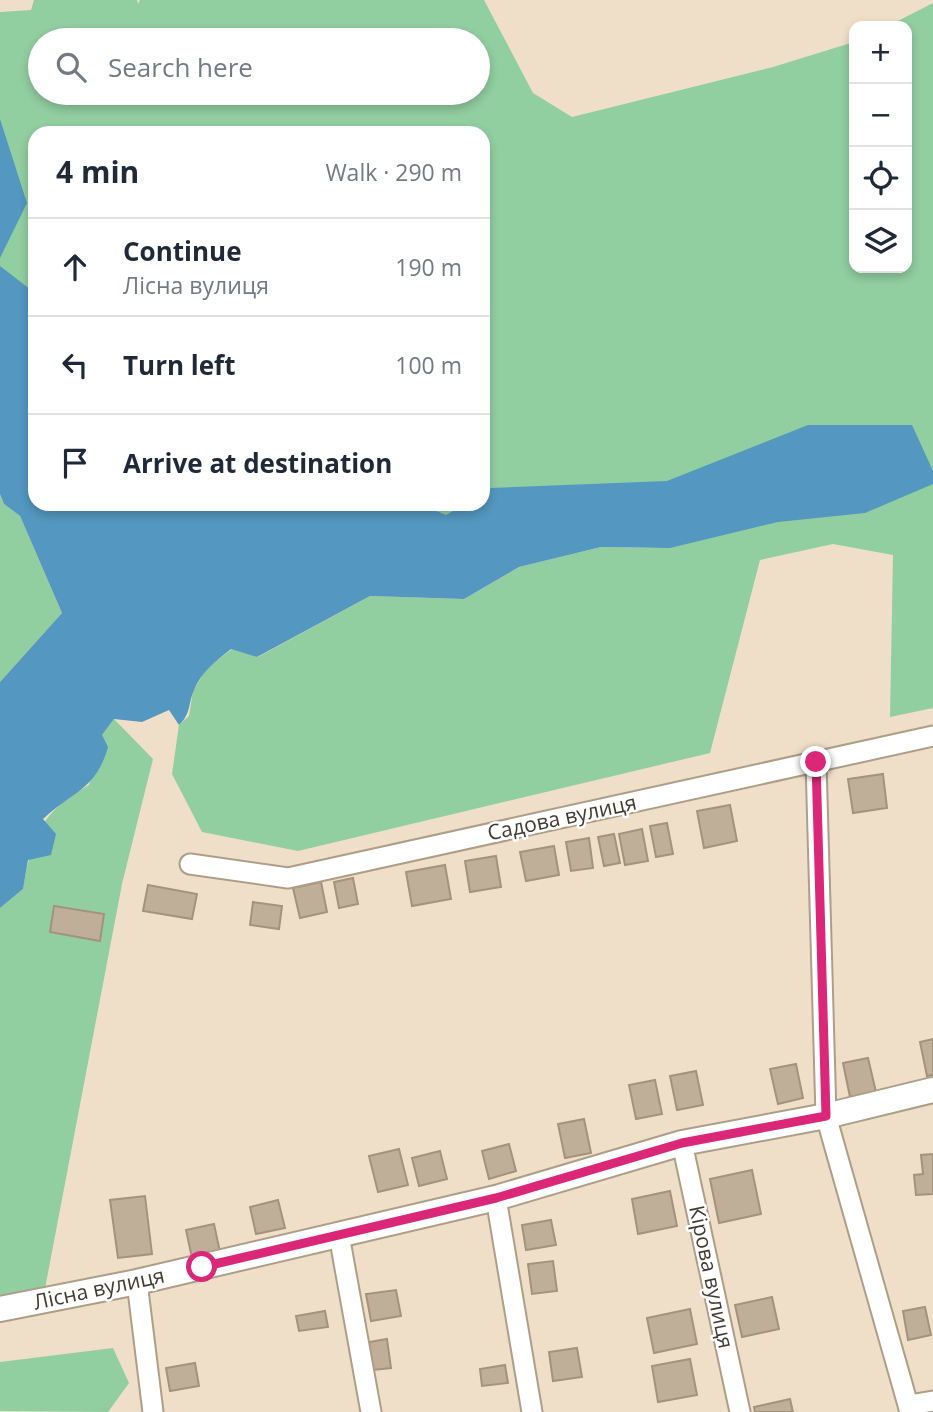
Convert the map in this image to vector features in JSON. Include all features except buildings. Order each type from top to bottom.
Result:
[{"type":"street","name":"Садова вулиця","points":[[190,864],[288,878],[933,736]]},
{"type":"street","points":[[816,762],[826,1116],[910,1409],[933,1401]]},
{"type":"street","name":"Лісна вулиця","points":[[0,1309],[137,1282],[339,1236],[496,1198],[682,1143],[826,1116],[933,1090]]},
{"type":"street","name":"Кірова вулиця","points":[[682,1143],[740,1412]]},
{"type":"street","points":[[496,1198],[532,1412]]},
{"type":"street","points":[[339,1236],[371,1412]]},
{"type":"street","points":[[137,1282],[153,1412]]},
{"type":"green space","points":[[34,0],[137,0],[138,4],[140,0],[484,0],[533,93],[572,117],[773,67],[849,44],[849,273],[912,273],[912,21],[898,21],[933,3],[933,708],[890,717],[893,555],[833,544],[760,560],[710,753],[298,851],[202,832],[172,774],[179,725],[189,716],[193,691],[206,669],[232,649],[258,657],[370,596],[464,599],[519,567],[601,547],[661,548],[255,511],[490,511],[490,126],[28,126],[28,329],[0,294],[0,12],[31,10]]},
{"type":"green space","points":[[0,494],[4,504],[20,516],[62,613],[0,682]]},
{"type":"green space","points":[[114,719],[153,759],[122,884],[43,1299],[0,1306],[0,908],[23,889],[30,854],[49,816],[89,785],[102,735]]},
{"type":"green space","points":[[113,1348],[129,1383],[108,1412],[0,1411],[0,1362]]},
{"type":"water","points":[[0,119],[27,203],[0,258]]},
{"type":"water","points":[[0,266],[28,288],[28,511],[437,511],[446,515],[453,511],[490,511],[491,488],[667,481],[808,425],[912,425],[933,471],[933,484],[865,513],[778,522],[670,548],[601,547],[519,567],[464,599],[370,596],[257,657],[231,649],[201,678],[187,713],[179,725],[169,710],[142,722],[114,719],[102,735],[108,747],[97,772],[82,789],[43,819],[56,834],[51,855],[28,860],[23,889],[0,908],[0,682],[62,613],[20,516],[4,504],[0,494]]},
{"type":"route","points":[[202,1267],[496,1198],[682,1143],[826,1116],[816,762]]}]
